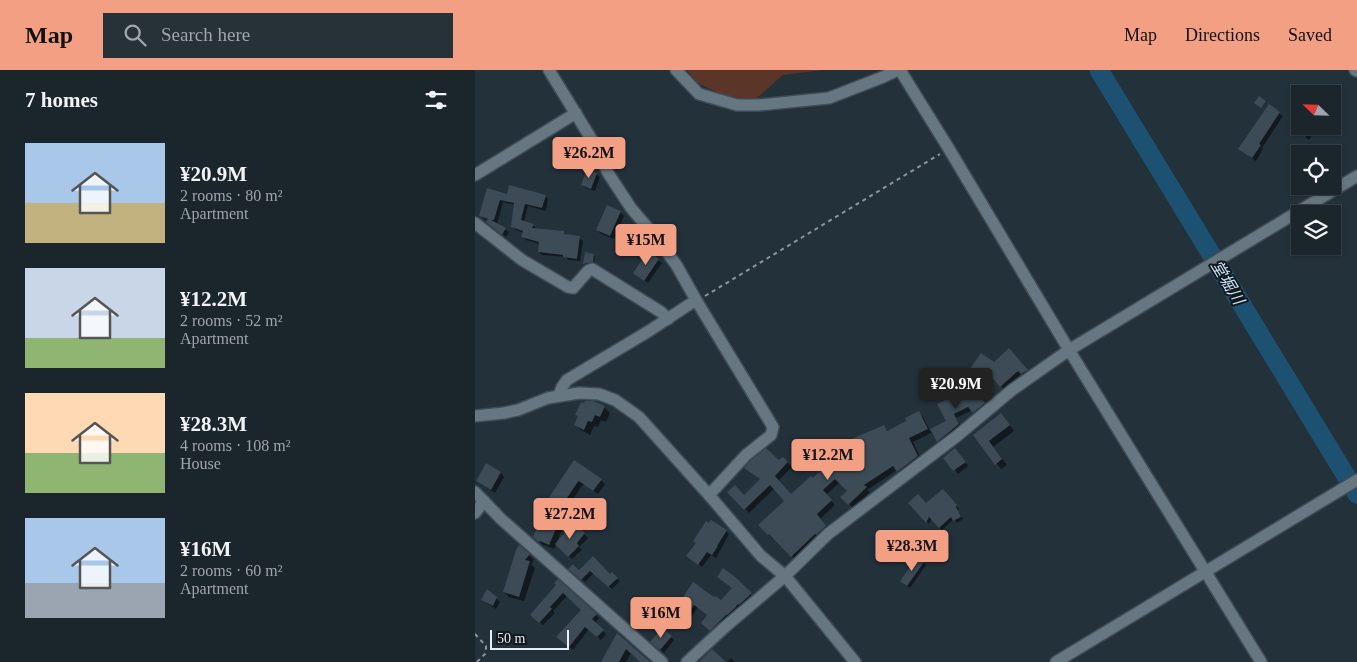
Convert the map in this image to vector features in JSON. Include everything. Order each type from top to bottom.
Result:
[{"type":"street","points":[[549,70],[595,145],[608,173],[631,208],[677,266],[773,428],[771,435],[746,455],[709,495]]},
{"type":"street","points":[[676,70],[699,94],[737,104],[759,105],[829,98],[899,70],[1261,662]]},
{"type":"street","points":[[475,174],[576,113]]},
{"type":"street","points":[[687,662],[785,576],[828,534],[957,436],[1012,390],[1069,350],[1357,176]]},
{"type":"street","points":[[475,223],[522,260],[568,287],[573,288],[592,269],[661,312],[668,319]]},
{"type":"street","points":[[559,395],[567,380],[697,300]]},
{"type":"street","points":[[475,416],[518,410],[559,395],[599,394],[615,400],[639,417],[761,556],[785,576],[855,662]]},
{"type":"street","points":[[1056,662],[1353,482]]},
{"type":"street","points":[[475,492],[501,519],[662,662]]},
{"type":"street","points":[[475,513],[484,501]]},
{"type":"path","points":[[697,300],[949,149]]},
{"type":"path","points":[[475,634],[486,646],[486,653],[477,662]]},
{"type":"shaded area","points":[[687,70],[823,70],[783,75],[748,106],[697,83]]},
{"type":"building","points":[[1259,96],[1266,101],[1261,108],[1254,103]]},
{"type":"building","points":[[1269,104],[1280,112],[1252,158],[1238,149]]},
{"type":"building","points":[[582,155],[590,159],[587,166],[579,163]]},
{"type":"building","points":[[587,169],[597,173],[591,189],[581,185]]},
{"type":"building","points":[[509,185],[546,195],[542,208],[525,204],[521,220],[534,224],[532,228],[564,231],[564,234],[580,236],[577,259],[538,252],[539,242],[521,237],[523,231],[511,227],[514,203],[500,200],[494,220],[491,220],[506,228],[502,235],[486,222],[488,219],[479,216],[487,188],[507,194]]},
{"type":"building","points":[[607,205],[621,211],[610,236],[596,230]]},
{"type":"building","points":[[648,251],[659,259],[644,281],[633,273]]},
{"type":"building","points":[[585,252],[594,254],[593,262],[583,264]]},
{"type":"building","points":[[1009,348],[1028,370],[1021,374],[1018,371],[1000,387],[985,369],[975,383],[965,376],[981,353],[994,362]]},
{"type":"building","points":[[969,385],[985,403],[973,413],[968,407],[954,414],[959,424],[937,442],[930,429],[946,421],[937,404],[961,392],[959,390]]},
{"type":"building","points":[[585,401],[593,401],[605,406],[600,417],[595,415],[592,422],[588,421],[584,430],[574,425],[578,416],[575,415],[581,402],[584,403]]},
{"type":"building","points":[[919,411],[928,429],[909,438],[918,456],[897,472],[893,466],[864,485],[867,487],[848,505],[840,497],[847,491],[835,479],[823,490],[832,500],[817,514],[826,526],[791,557],[758,525],[784,501],[770,485],[744,510],[727,492],[735,485],[744,495],[760,479],[744,468],[766,448],[779,460],[783,457],[788,462],[775,476],[791,494],[811,476],[813,478],[843,450],[840,444],[884,425],[887,431],[906,421],[905,418]]},
{"type":"building","points":[[1001,413],[1010,425],[989,441],[1002,459],[995,465],[973,435]]},
{"type":"building","points":[[955,448],[966,462],[953,471],[943,458]]},
{"type":"building","points":[[574,460],[602,479],[593,491],[579,481],[577,483],[557,513],[562,515],[549,545],[539,542],[533,537],[550,496]]},
{"type":"building","points":[[486,463],[501,472],[491,490],[476,481]]},
{"type":"building","points":[[943,489],[957,505],[956,507],[961,517],[953,521],[951,517],[939,528],[929,517],[926,523],[908,503],[918,494],[926,503]]},
{"type":"building","points":[[711,520],[727,530],[712,555],[707,552],[698,565],[686,556],[696,543],[693,541],[706,521],[709,523]]},
{"type":"building","points":[[573,523],[585,533],[577,543],[579,546],[568,557],[555,544]]},
{"type":"building","points":[[519,545],[530,554],[525,560],[530,561],[519,597],[503,592]]},
{"type":"building","points":[[593,556],[610,574],[612,572],[618,578],[608,587],[590,571],[581,580],[568,569],[573,564],[579,570]]},
{"type":"building","points":[[917,557],[924,562],[907,586],[900,581]]},
{"type":"building","points":[[723,568],[752,593],[710,631],[701,623],[707,615],[694,605],[685,617],[675,609],[693,582],[721,600],[732,588],[717,577]]},
{"type":"building","points":[[558,579],[597,614],[592,619],[604,630],[597,637],[585,627],[569,647],[556,637],[581,610],[563,593],[539,623],[530,615],[556,585],[554,583]]},
{"type":"building","points":[[487,589],[497,597],[493,606],[481,600]]},
{"type":"building","points":[[662,628],[672,636],[660,650],[650,642]]},
{"type":"building","points":[[617,633],[650,662],[640,662],[626,649],[619,662],[601,662]]},
{"type":"building","points":[[712,649],[726,662],[699,662]]},
{"type":"waterway","name":"堂堀川","points":[[1099,70],[1357,494]]}]
